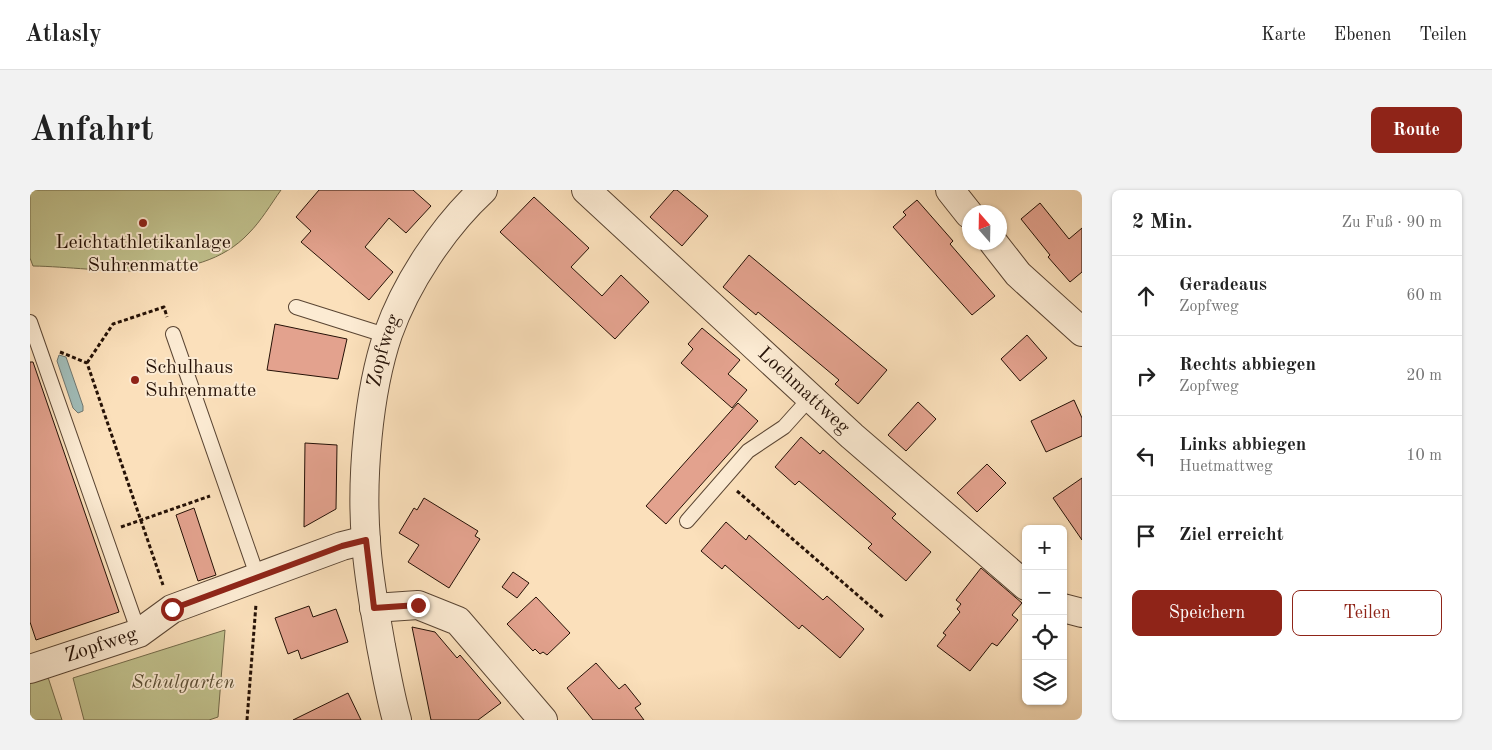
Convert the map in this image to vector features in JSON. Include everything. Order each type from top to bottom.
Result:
[{"type":"street","name":"Zopfweg","points":[[397,720],[374,608],[366,540],[366,456],[377,376],[388,336],[410,289],[437,242],[483,190]]},
{"type":"street","name":"Lochmattweg","points":[[586,190],[810,398],[1000,566],[1022,583]]},
{"type":"street","points":[[950,190],[962,205]]},
{"type":"street","points":[[999,250],[1018,274],[1082,332]]},
{"type":"street","name":"Zopfweg","points":[[30,669],[138,633],[172,609],[342,546],[366,540]]},
{"type":"street","points":[[374,608],[418,605],[458,621],[542,720]]},
{"type":"street","points":[[1067,609],[1082,613]]},
{"type":"lane","points":[[296,307],[388,336]]},
{"type":"lane","points":[[30,322],[138,633]]},
{"type":"lane","points":[[173,334],[258,578]]},
{"type":"lane","points":[[687,521],[748,451],[784,427],[810,398]]},
{"type":"path","points":[[87,363],[113,324],[147,312],[164,307],[173,334]]},
{"type":"path","points":[[38,343],[87,363],[172,609]]},
{"type":"path","points":[[724,480],[884,618]]},
{"type":"path","points":[[104,533],[227,490]]},
{"type":"path","points":[[247,720],[258,578]]},
{"type":"green space","name":"Leichtathletikanlage Suhrenmatte","points":[[30,190],[281,190],[249,233],[228,251],[203,262],[175,268],[147,271],[117,271],[33,266],[30,258]]},
{"type":"green space","name":"Schulgarten","points":[[225,630],[218,717],[209,720],[84,720],[73,678]]},
{"type":"green space","points":[[44,665],[62,720],[30,720],[30,669]]},
{"type":"water","points":[[59,355],[66,357],[83,406],[83,411],[78,413],[73,408],[57,361]]},
{"type":"building","points":[[319,190],[413,190],[431,206],[406,233],[389,218],[365,247],[393,272],[369,300],[301,242],[311,231],[296,217]]},
{"type":"building","points":[[674,190],[677,190],[708,216],[682,246],[650,217]]},
{"type":"building","points":[[534,197],[589,248],[571,267],[602,296],[621,275],[649,302],[615,339],[500,232]]},
{"type":"building","points":[[917,200],[953,241],[950,244],[995,296],[972,315],[893,227],[906,215],[903,212]]},
{"type":"building","points":[[1040,203],[1069,239],[1082,228],[1082,272],[1070,282],[1048,257],[1050,255],[1021,219]]},
{"type":"building","points":[[749,255],[887,370],[858,404],[835,384],[839,380],[758,312],[756,315],[723,287]]},
{"type":"building","points":[[275,324],[347,339],[338,379],[267,370]]},
{"type":"building","points":[[702,328],[740,360],[728,374],[747,390],[732,408],[681,363],[693,349],[688,344]]},
{"type":"building","points":[[1027,335],[1047,358],[1020,381],[1001,359]]},
{"type":"building","points":[[30,362],[33,362],[119,612],[36,640],[30,622]]},
{"type":"building","points":[[1074,400],[1082,418],[1082,436],[1046,452],[1031,421]]},
{"type":"building","points":[[918,402],[936,419],[906,451],[888,435]]},
{"type":"building","points":[[738,403],[758,421],[666,524],[646,506]]},
{"type":"building","points":[[801,437],[820,454],[823,450],[896,514],[892,518],[931,552],[906,581],[868,548],[872,544],[799,481],[795,485],[775,467]]},
{"type":"building","points":[[305,443],[337,445],[336,509],[304,527]]},
{"type":"building","points":[[987,464],[1006,483],[977,512],[957,493]]},
{"type":"building","points":[[1082,478],[1082,540],[1053,498]]},
{"type":"building","points":[[424,498],[478,531],[475,536],[480,539],[449,588],[408,562],[419,545],[399,533],[414,508],[417,510]]},
{"type":"building","points":[[194,508],[216,575],[198,581],[176,515]]},
{"type":"building","points":[[726,522],[746,540],[749,535],[823,600],[827,596],[864,629],[840,658],[802,625],[799,629],[725,565],[722,569],[701,551]]},
{"type":"building","points":[[981,568],[1022,603],[1012,615],[1018,620],[997,646],[992,643],[970,671],[937,646],[946,635],[943,633],[960,612],[957,609],[961,604],[956,600]]},
{"type":"building","points":[[513,572],[529,583],[517,598],[502,587]]},
{"type":"building","points":[[536,597],[570,633],[547,655],[543,652],[540,654],[535,649],[533,651],[507,624]]},
{"type":"building","points":[[309,606],[313,617],[336,609],[348,642],[301,659],[298,650],[288,654],[275,618]]},
{"type":"building","points":[[412,627],[435,632],[457,658],[460,655],[501,703],[478,720],[431,720]]},
{"type":"building","points":[[596,663],[619,689],[625,684],[641,704],[635,708],[644,720],[593,720],[567,688]]},
{"type":"building","points":[[348,693],[361,720],[293,720]]},
{"type":"place","name":"Leichtathletikanlage Suhrenmatte","points":[[143,223]]},
{"type":"place","name":"Schulhaus Suhrenmatte","points":[[135,380]]},
{"type":"route","points":[[172,609],[342,546],[366,540],[374,608],[418,605]]}]
